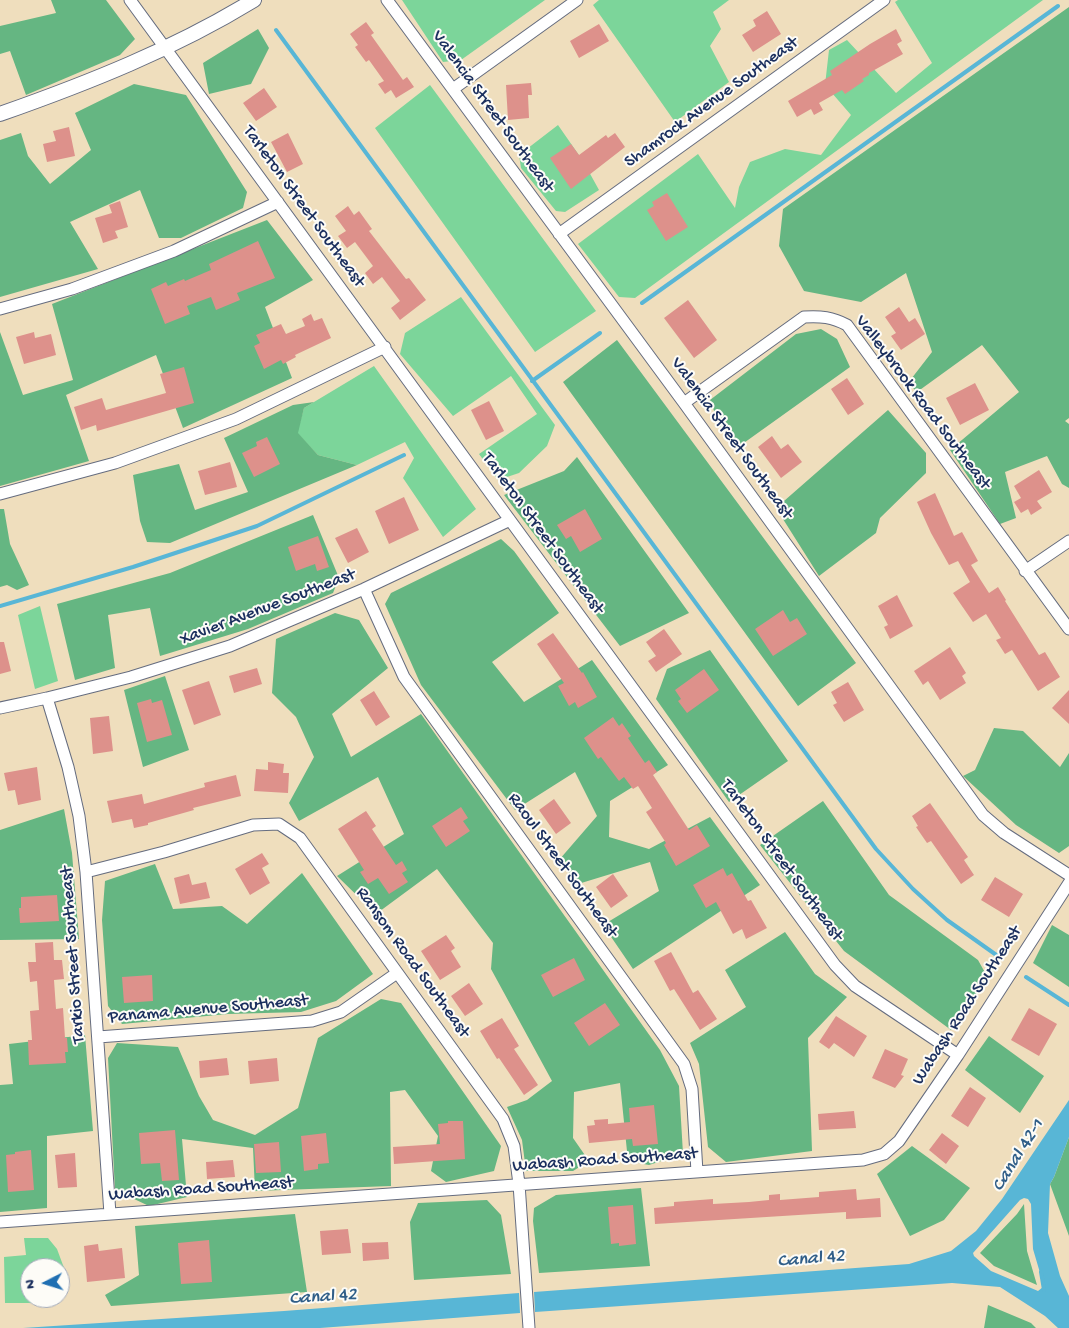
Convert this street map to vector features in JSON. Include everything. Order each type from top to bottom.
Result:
[{"type":"street","name":"Tarleton Street Southeast","points":[[130,0],[835,965],[855,986],[958,1055]]},
{"type":"street","points":[[0,114],[75,87],[165,49],[219,22],[254,0]]},
{"type":"street","name":"Valencia Street Southeast","points":[[387,0],[684,403],[983,815],[1004,833],[1069,875]]},
{"type":"street","points":[[453,89],[577,0]]},
{"type":"street","name":"Shamrock Avenue Southeast","points":[[560,234],[884,0]]},
{"type":"street","points":[[0,309],[72,289],[174,251],[278,202]]},
{"type":"street","name":"Valleybrook Road Southeast","points":[[684,403],[804,317],[820,316],[834,318],[847,326],[1069,629]]},
{"type":"street","points":[[0,494],[115,463],[236,419],[385,347]]},
{"type":"street","name":"Xavier Avenue Southeast","points":[[0,708],[131,676],[230,646],[364,589],[510,520]]},
{"type":"street","points":[[1026,571],[1069,541]]},
{"type":"street","name":"Raoul Street Southeast","points":[[364,589],[404,677],[684,1064],[692,1089],[697,1172]]},
{"type":"street","name":"Tarkio Street Southeast","points":[[47,698],[68,767],[79,816],[86,872],[110,1214]]},
{"type":"street","name":"Ransom Road Southeast","points":[[86,872],[164,852],[253,825],[279,824],[300,838],[503,1119],[514,1146],[519,1184],[529,1328]]},
{"type":"street","name":"Wabash Road Southeast","points":[[0,1222],[863,1160],[884,1154],[899,1141],[958,1055],[1069,883]]},
{"type":"street","name":"Panama Avenue Southeast","points":[[98,1037],[312,1021],[341,1012],[397,973]]},
{"type":"green space","points":[[51,0],[106,0],[135,39],[120,55],[26,95],[10,51],[0,54],[0,26],[56,13]]},
{"type":"green space","points":[[402,0],[545,0],[461,60],[443,62]]},
{"type":"green space","points":[[599,0],[729,0],[713,12],[721,29],[710,46],[729,82],[675,122],[593,5]]},
{"type":"green space","points":[[898,0],[1043,0],[635,298],[619,297],[578,244],[698,154],[735,208],[739,187],[750,162],[785,149],[821,155],[851,115],[825,85],[829,50],[847,40],[896,93],[932,63],[895,2]]},
{"type":"green space","points":[[1069,7],[1069,418],[1065,421],[1069,424],[1069,488],[1062,484],[1047,456],[1005,472],[1016,518],[1000,524],[950,450],[1019,392],[982,345],[917,392],[908,383],[932,352],[906,273],[861,302],[804,291],[779,246],[783,209]]},
{"type":"green space","points":[[258,29],[269,48],[251,84],[209,94],[203,63]]},
{"type":"green space","points":[[134,84],[186,95],[247,192],[243,208],[181,238],[159,238],[140,190],[70,222],[98,269],[0,297],[0,140],[21,133],[28,156],[50,184],[91,150],[75,113]]},
{"type":"green space","points":[[430,85],[596,311],[535,352],[375,128]]},
{"type":"green space","points":[[558,125],[583,161],[599,190],[565,212],[556,211],[521,168],[519,155]]},
{"type":"green space","points":[[267,220],[313,280],[265,307],[292,378],[183,428],[156,355],[66,395],[89,461],[0,486],[0,332],[23,395],[73,380],[52,304]]},
{"type":"green space","points":[[461,297],[555,425],[547,446],[519,473],[498,480],[479,454],[537,414],[511,376],[453,416],[400,354],[405,333]]},
{"type":"green space","points":[[821,329],[837,339],[850,367],[741,445],[720,427],[710,400],[796,334]]},
{"type":"green space","points":[[617,340],[856,663],[798,706],[563,382]]},
{"type":"green space","points":[[374,366],[476,509],[443,537],[403,478],[414,458],[405,442],[357,465],[318,455],[297,433],[304,408]]},
{"type":"green space","points":[[314,402],[304,408],[298,433],[318,455],[357,465],[170,543],[147,542],[140,521],[133,475],[179,464],[195,510],[248,492],[224,438],[293,405]]},
{"type":"green space","points":[[888,410],[926,453],[926,473],[880,518],[876,533],[819,576],[776,508]]},
{"type":"green space","points":[[577,457],[689,613],[620,646],[504,495],[564,471]]},
{"type":"green space","points":[[0,509],[4,509],[10,544],[29,585],[17,590],[7,585],[0,587]]},
{"type":"green space","points":[[313,515],[339,578],[333,593],[248,629],[160,656],[150,608],[108,615],[115,668],[75,680],[57,604],[170,573]]},
{"type":"green space","points":[[501,539],[514,551],[559,613],[492,662],[524,702],[592,660],[668,765],[610,801],[609,837],[649,849],[710,817],[760,885],[633,969],[603,925],[659,891],[650,862],[578,884],[559,860],[597,816],[575,772],[515,810],[421,685],[385,604],[391,593]]},
{"type":"green space","points":[[40,606],[58,681],[35,689],[18,615]]},
{"type":"green space","points":[[335,613],[359,620],[388,668],[332,714],[351,757],[421,714],[660,1050],[679,1086],[683,1154],[649,1165],[628,1161],[620,1083],[574,1092],[573,1138],[589,1161],[573,1171],[526,1171],[522,1140],[507,1107],[527,1100],[552,1081],[491,969],[493,943],[437,869],[376,914],[337,876],[404,834],[378,777],[299,821],[289,803],[314,757],[296,717],[272,693],[276,639]]},
{"type":"green space","points":[[710,650],[788,761],[729,802],[656,699],[667,669]]},
{"type":"green space","points":[[165,676],[189,750],[143,767],[124,690]]},
{"type":"green space","points":[[994,728],[1023,731],[1060,767],[1069,753],[1069,846],[1059,853],[1016,825],[963,776],[975,770]]},
{"type":"green space","points":[[823,801],[889,895],[978,960],[988,978],[951,1030],[844,951],[760,845]]},
{"type":"green space","points":[[64,809],[72,853],[79,939],[0,940],[0,830]]},
{"type":"green space","points":[[155,864],[173,909],[222,906],[247,924],[302,873],[373,974],[336,1001],[301,1012],[228,1014],[122,1024],[108,1006],[102,920],[105,881]]},
{"type":"green space","points":[[1052,925],[1069,935],[1069,987],[1033,963]]},
{"type":"green space","points":[[785,932],[815,974],[847,997],[808,1038],[812,1151],[726,1162],[708,1147],[699,1064],[690,1043],[746,1007],[725,970]]},
{"type":"green space","points":[[381,999],[401,1003],[501,1146],[494,1171],[446,1182],[431,1171],[438,1136],[405,1090],[390,1092],[391,1186],[255,1191],[253,1148],[182,1139],[187,1197],[149,1206],[115,1190],[108,1058],[117,1043],[178,1047],[199,1096],[213,1120],[255,1135],[298,1108],[318,1038]]},
{"type":"green space","points":[[85,1035],[93,1131],[47,1136],[47,1208],[0,1212],[0,1085],[13,1084],[9,1044]]},
{"type":"green space","points":[[989,1036],[1044,1076],[1020,1113],[965,1070]]},
{"type":"green space","points":[[1069,1137],[1069,1236],[1050,1184]]},
{"type":"green space","points":[[912,1146],[970,1188],[944,1220],[910,1236],[877,1174]]},
{"type":"green space","points":[[641,1188],[650,1266],[539,1273],[533,1221],[534,1208],[556,1195]]},
{"type":"green space","points":[[487,1200],[501,1215],[511,1274],[414,1280],[410,1222],[418,1203]]},
{"type":"green space","points":[[1024,1204],[1027,1251],[1037,1285],[994,1266],[980,1253]]},
{"type":"green space","points":[[295,1214],[307,1292],[111,1306],[105,1295],[139,1275],[135,1226]]},
{"type":"green space","points":[[24,1238],[48,1238],[57,1249],[60,1258],[20,1258],[20,1303],[5,1303],[4,1257],[26,1255]]},
{"type":"green space","points":[[988,1305],[1031,1323],[1036,1328],[984,1328]]},
{"type":"water","points":[[1069,1100],[1069,1137],[1050,1184],[1048,1233],[1060,1276],[1069,1296],[1069,1328],[1058,1328],[1045,1316],[1000,1287],[952,1283],[535,1312],[534,1292],[909,1264],[951,1251],[976,1231],[1002,1199]],"holes":[[[1028,1199],[1031,1204],[1033,1249],[1043,1283],[1043,1287],[1038,1291],[991,1271],[973,1253],[1020,1200]]]},
{"type":"water","points":[[519,1293],[520,1313],[320,1328],[23,1328],[284,1311]]},
{"type":"building","points":[[767,11],[781,34],[753,52],[742,35],[756,26],[753,20]]},
{"type":"building","points":[[366,22],[374,33],[371,35],[403,80],[407,77],[414,87],[396,98],[391,90],[385,94],[378,84],[384,81],[369,60],[366,62],[355,47],[358,45],[350,34]]},
{"type":"building","points":[[599,24],[609,41],[579,58],[570,41]]},
{"type":"building","points":[[896,29],[902,41],[897,44],[903,54],[869,73],[869,75],[862,79],[864,81],[845,94],[842,90],[819,103],[823,110],[814,115],[811,109],[797,117],[788,101],[832,75],[830,71]]},
{"type":"building","points":[[531,83],[532,95],[528,95],[529,118],[508,120],[506,85]]},
{"type":"building","points":[[264,88],[277,107],[256,121],[243,103]]},
{"type":"building","points":[[69,127],[75,156],[47,162],[43,144],[56,141],[53,131]]},
{"type":"building","points":[[288,133],[303,164],[287,172],[271,142]]},
{"type":"building","points":[[615,133],[625,147],[571,189],[550,158],[571,144],[579,155],[606,135],[608,138]]},
{"type":"building","points":[[667,193],[688,227],[666,241],[647,210],[654,206],[652,202]]},
{"type":"building","points":[[120,201],[128,227],[115,231],[118,238],[103,243],[95,218],[112,213],[109,205]]},
{"type":"building","points":[[348,206],[354,215],[359,211],[372,229],[369,231],[406,279],[409,278],[426,300],[400,320],[391,308],[400,301],[382,277],[373,284],[365,273],[373,266],[355,242],[347,248],[338,236],[346,231],[335,216]]},
{"type":"building","points":[[258,241],[275,278],[237,293],[240,300],[216,310],[211,297],[187,306],[190,314],[165,324],[151,289],[166,282],[168,286],[184,279],[185,281],[211,270],[209,264]]},
{"type":"building","points":[[688,300],[717,340],[694,358],[664,318]]},
{"type":"building","points":[[899,307],[909,322],[915,318],[925,334],[901,350],[891,336],[896,333],[885,317]]},
{"type":"building","points":[[311,314],[314,321],[322,318],[331,338],[295,355],[296,357],[283,364],[281,360],[264,369],[254,346],[260,343],[256,335],[281,324],[286,334],[305,326],[302,319]]},
{"type":"building","points":[[34,332],[35,338],[51,334],[56,355],[24,364],[16,337]]},
{"type":"building","points":[[184,367],[194,403],[97,431],[96,425],[81,430],[74,407],[102,398],[106,410],[166,393],[160,374]]},
{"type":"building","points":[[847,378],[864,404],[848,415],[831,389]]},
{"type":"building","points":[[975,383],[989,410],[960,425],[946,398]]},
{"type":"building","points":[[489,401],[504,431],[486,440],[471,410]]},
{"type":"building","points":[[772,436],[781,449],[788,444],[802,462],[781,478],[758,447]]},
{"type":"building","points":[[267,437],[280,464],[254,477],[242,453],[257,446],[256,442]]},
{"type":"building","points":[[230,462],[237,487],[205,495],[198,471]]},
{"type":"building","points":[[1039,470],[1052,492],[1037,501],[1042,508],[1031,515],[1028,509],[1021,513],[1014,502],[1021,498],[1014,486]]},
{"type":"building","points":[[935,493],[954,536],[962,532],[978,561],[971,565],[989,593],[998,587],[1039,655],[1045,652],[1060,677],[1038,691],[1012,650],[1005,654],[996,640],[1001,638],[986,614],[973,622],[953,593],[970,582],[958,561],[949,565],[931,533],[917,502]]},
{"type":"building","points":[[404,497],[419,530],[389,544],[375,511]]},
{"type":"building","points":[[585,509],[602,539],[580,552],[571,536],[566,539],[557,525]]},
{"type":"building","points":[[357,528],[369,552],[348,563],[335,538]]},
{"type":"building","points":[[318,536],[329,567],[317,571],[315,564],[296,571],[288,547]]},
{"type":"building","points":[[897,595],[913,626],[890,639],[884,627],[888,625],[878,606]]},
{"type":"building","points":[[783,610],[790,622],[797,618],[807,634],[773,656],[755,629]]},
{"type":"building","points":[[664,629],[682,654],[656,672],[648,661],[656,656],[646,642]]},
{"type":"building","points":[[553,633],[583,672],[597,697],[578,708],[575,702],[569,706],[558,686],[564,683],[537,644]]},
{"type":"building","points":[[0,642],[4,642],[11,671],[0,674]]},
{"type":"building","points":[[950,647],[966,673],[962,676],[966,683],[940,700],[928,681],[923,685],[914,671]]},
{"type":"building","points":[[257,668],[262,684],[234,693],[229,676]]},
{"type":"building","points":[[704,669],[719,690],[687,713],[678,701],[681,699],[675,690]]},
{"type":"building","points":[[209,681],[221,715],[194,725],[182,690]]},
{"type":"building","points":[[848,682],[864,710],[844,722],[833,705],[837,703],[831,692]]},
{"type":"building","points":[[1069,690],[1069,724],[1052,708]]},
{"type":"building","points":[[374,691],[390,717],[376,726],[360,700]]},
{"type":"building","points":[[151,699],[152,703],[162,700],[172,735],[147,742],[137,703]]},
{"type":"building","points":[[109,716],[113,751],[93,754],[90,718]]},
{"type":"building","points":[[613,717],[619,726],[622,723],[631,736],[628,738],[645,763],[649,760],[657,772],[653,775],[689,830],[697,825],[710,846],[676,866],[664,845],[666,843],[646,812],[652,808],[638,786],[633,789],[624,777],[619,781],[601,757],[598,759],[584,738]]},
{"type":"building","points":[[268,762],[284,764],[283,773],[289,773],[288,793],[254,791],[256,769],[268,770]]},
{"type":"building","points":[[37,767],[41,800],[18,805],[15,790],[8,791],[4,773]]},
{"type":"building","points":[[236,775],[241,796],[193,808],[194,810],[134,828],[132,819],[112,823],[107,801],[142,794],[144,804],[205,787],[204,783]]},
{"type":"building","points":[[554,799],[571,823],[556,834],[539,810]]},
{"type":"building","points":[[930,803],[968,857],[964,860],[974,875],[961,884],[931,841],[927,843],[916,827],[918,826],[912,816]]},
{"type":"building","points":[[461,807],[468,818],[463,821],[470,831],[446,847],[432,826]]},
{"type":"building","points":[[366,811],[376,826],[372,829],[396,865],[402,861],[407,870],[402,873],[408,882],[389,894],[378,878],[368,884],[360,872],[364,870],[338,829]]},
{"type":"building","points":[[262,853],[269,864],[262,868],[270,883],[250,895],[235,869]]},
{"type":"building","points":[[723,868],[727,876],[732,873],[748,901],[751,900],[767,928],[746,939],[742,929],[733,934],[716,902],[706,908],[693,885]]},
{"type":"building","points":[[189,874],[192,885],[206,882],[210,898],[180,904],[174,878]]},
{"type":"building","points":[[613,874],[628,896],[611,908],[596,887]]},
{"type":"building","points":[[995,877],[1023,894],[1009,917],[981,900]]},
{"type":"building","points":[[57,895],[59,921],[20,923],[19,908],[21,908],[21,897]]},
{"type":"building","points":[[446,935],[455,948],[451,951],[461,967],[440,980],[421,951]]},
{"type":"building","points":[[53,942],[54,960],[62,960],[64,979],[54,980],[56,1009],[63,1008],[68,1052],[65,1052],[66,1063],[29,1065],[28,1040],[32,1040],[30,1011],[39,1010],[37,981],[30,982],[28,962],[36,962],[35,943]]},
{"type":"building","points":[[671,952],[693,993],[698,990],[717,1019],[700,1030],[674,989],[670,991],[654,961]]},
{"type":"building","points":[[574,958],[585,980],[553,997],[541,975]]},
{"type":"building","points":[[152,975],[153,1001],[124,1003],[122,977]]},
{"type":"building","points":[[469,983],[483,1004],[465,1016],[451,996]]},
{"type":"building","points":[[605,1003],[620,1025],[589,1046],[574,1023]]},
{"type":"building","points":[[1029,1008],[1057,1024],[1039,1056],[1011,1040]]},
{"type":"building","points":[[836,1016],[867,1036],[854,1057],[834,1043],[829,1049],[819,1042]]},
{"type":"building","points":[[502,1018],[519,1046],[514,1049],[538,1085],[524,1095],[499,1058],[497,1059],[480,1031]]},
{"type":"building","points":[[885,1049],[908,1059],[901,1075],[904,1076],[895,1088],[872,1078]]},
{"type":"building","points":[[227,1058],[229,1075],[200,1078],[199,1061]]},
{"type":"building","points":[[277,1058],[279,1081],[250,1084],[248,1061]]},
{"type":"building","points":[[970,1087],[986,1098],[968,1127],[951,1116]]},
{"type":"building","points":[[654,1105],[658,1144],[633,1146],[632,1139],[589,1143],[587,1126],[595,1125],[594,1120],[608,1119],[608,1124],[630,1122],[629,1108]]},
{"type":"building","points":[[854,1111],[856,1128],[819,1130],[818,1114]]},
{"type":"building","points":[[448,1121],[463,1121],[465,1159],[394,1164],[393,1147],[440,1144],[438,1124],[448,1123]]},
{"type":"building","points":[[175,1130],[179,1180],[162,1181],[160,1163],[141,1164],[139,1133]]},
{"type":"building","points":[[326,1133],[329,1163],[318,1164],[318,1169],[304,1171],[301,1136]]},
{"type":"building","points":[[942,1133],[959,1146],[946,1164],[929,1150]]},
{"type":"building","points":[[279,1142],[281,1172],[256,1173],[254,1144]]},
{"type":"building","points":[[31,1150],[34,1190],[8,1192],[6,1155]]},
{"type":"building","points":[[75,1153],[77,1187],[58,1188],[55,1155]]},
{"type":"building","points":[[233,1160],[235,1177],[207,1179],[206,1162]]},
{"type":"building","points":[[856,1189],[857,1200],[880,1198],[881,1217],[846,1219],[846,1212],[655,1224],[654,1208],[674,1206],[674,1202],[713,1199],[713,1204],[749,1202],[769,1200],[769,1195],[780,1194],[780,1200],[819,1197],[819,1192]]},
{"type":"building","points":[[633,1205],[636,1244],[619,1246],[619,1243],[611,1244],[608,1207]]},
{"type":"building","points":[[348,1229],[351,1253],[322,1255],[320,1231]]},
{"type":"building","points":[[209,1240],[212,1282],[181,1284],[178,1243]]},
{"type":"building","points":[[388,1242],[389,1259],[363,1261],[362,1243]]},
{"type":"building","points":[[98,1244],[99,1251],[122,1248],[125,1278],[87,1282],[84,1246]]},
{"type":"waterway","points":[[642,303],[1058,6]]},
{"type":"waterway","points":[[276,30],[876,849],[913,889],[947,920],[1002,959]]},
{"type":"waterway","points":[[532,381],[600,333]]},
{"type":"waterway","points":[[0,606],[133,567],[257,526],[404,455]]},
{"type":"waterway","points":[[1026,977],[1069,1005]]},
{"type":"waterway","points":[[1041,1272],[1044,1290]]},
{"type":"water label","name":"Canal 42-1","points":[[1019,1156]]},
{"type":"water label","name":"Canal 42","points":[[811,1260]]},
{"type":"water label","name":"Canal 42","points":[[323,1298]]}]
